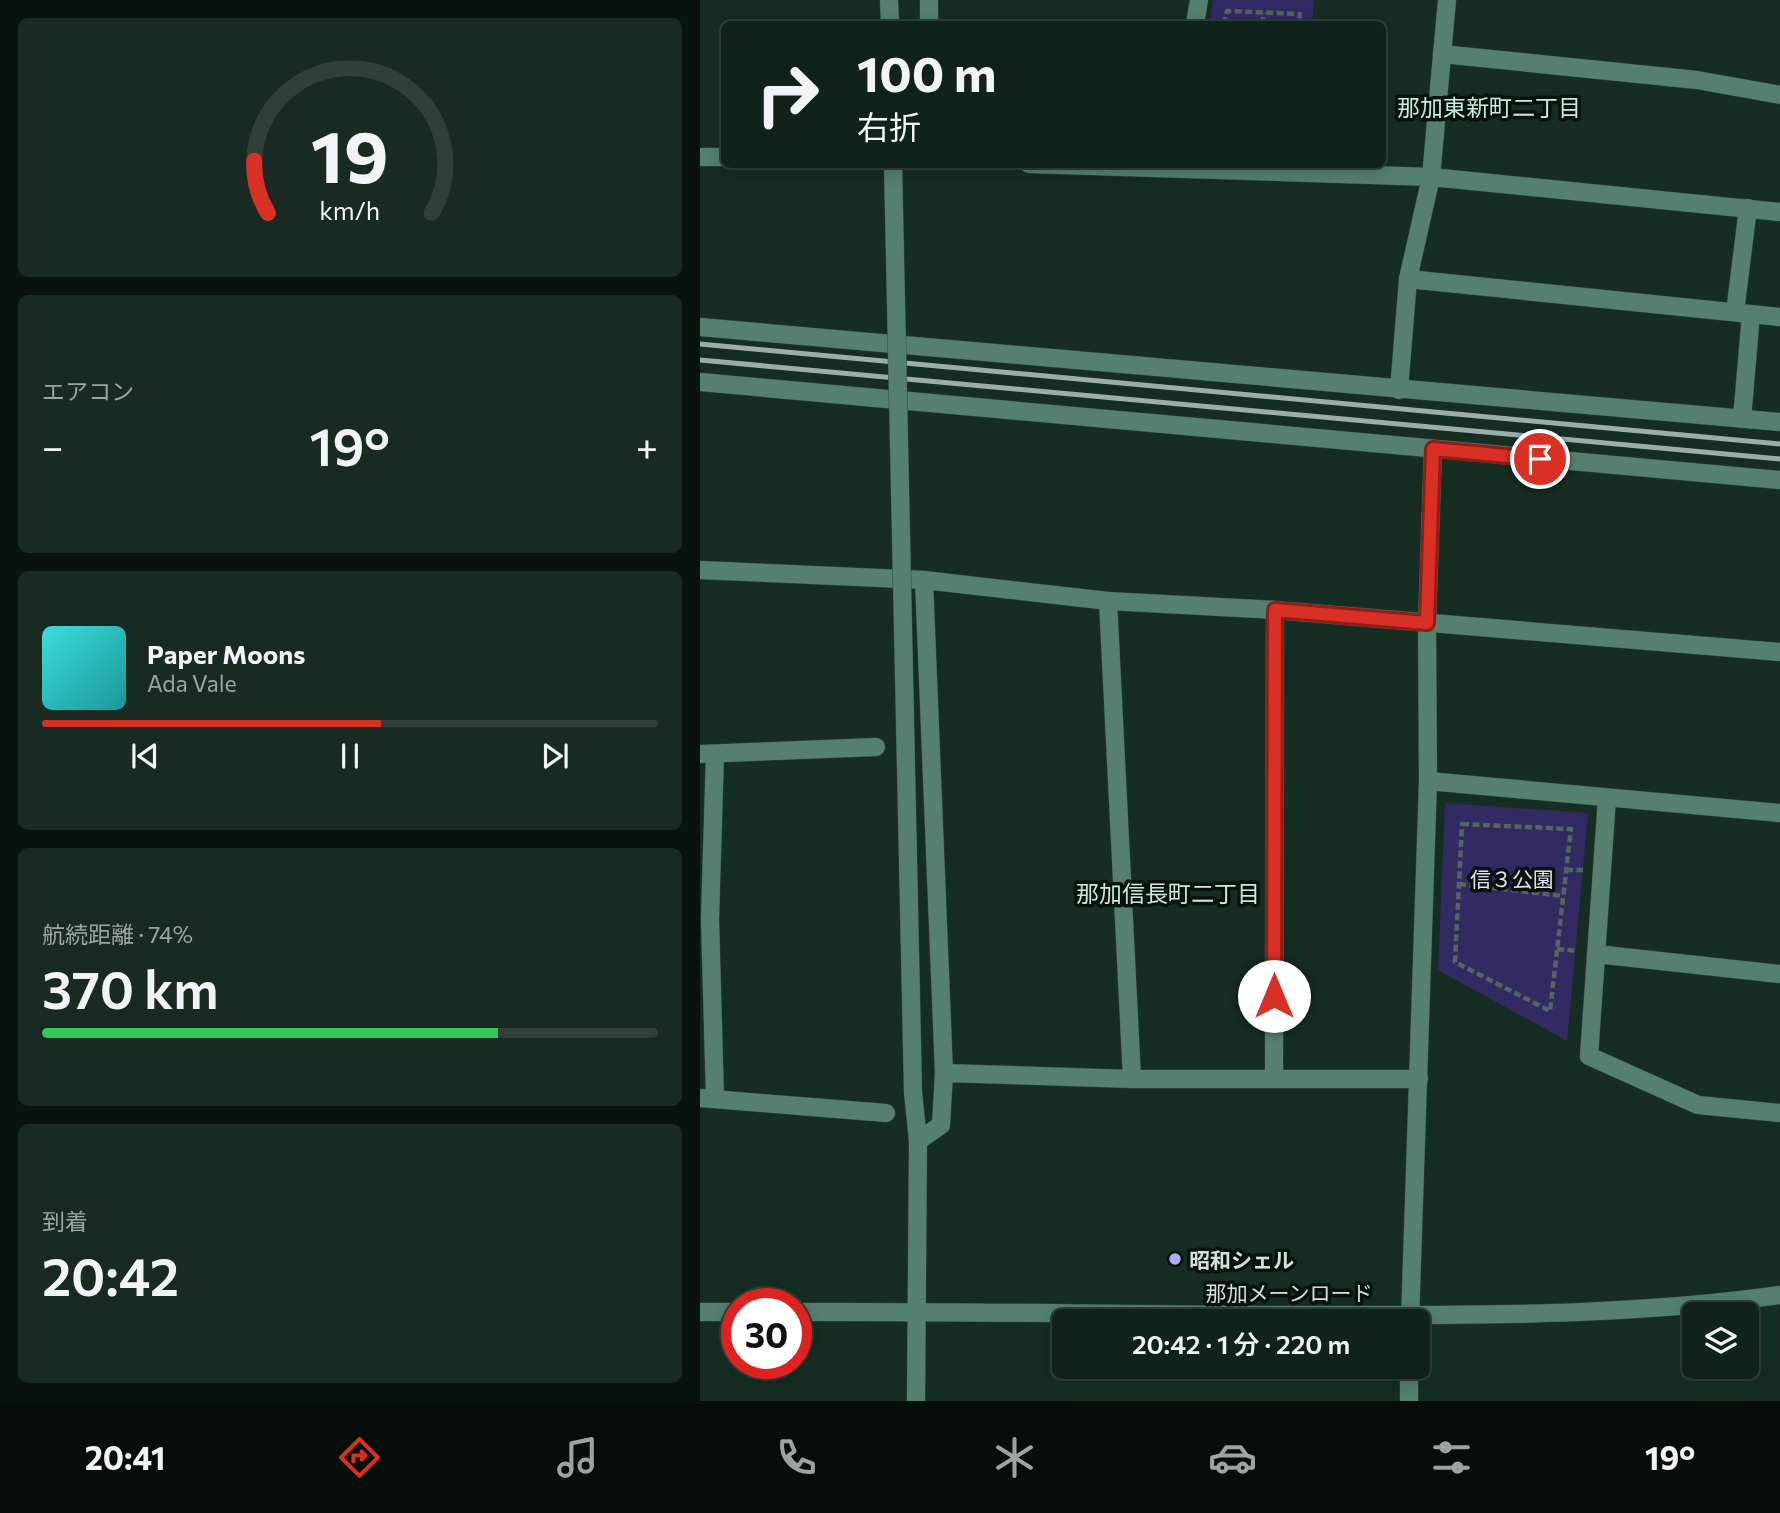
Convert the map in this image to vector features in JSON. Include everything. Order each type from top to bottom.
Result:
[{"type":"street","points":[[880,0],[880,21]]},
{"type":"street","points":[[889,0],[890,21]]},
{"type":"street","points":[[929,0],[929,21]]},
{"type":"street","points":[[1196,21],[1199,0]]},
{"type":"street","points":[[1399,390],[1408,279],[1431,177],[1447,0]]},
{"type":"street","points":[[1442,54],[1697,80],[1780,95]]},
{"type":"street","points":[[700,157],[721,158]]},
{"type":"street","points":[[893,168],[913,1092],[918,1141],[916,1401]]},
{"type":"street","points":[[1197,168],[1431,177],[1780,212]]},
{"type":"street","points":[[1742,419],[1748,208]]},
{"type":"street","points":[[1408,279],[1780,317]]},
{"type":"street","points":[[700,327],[1780,422]]},
{"type":"street","points":[[700,382],[1780,480]]},
{"type":"street","points":[[1410,1309],[1428,781],[1427,623],[1433,449]]},
{"type":"street","points":[[700,570],[924,580],[1108,601],[1275,610],[1780,652]]},
{"type":"street","points":[[918,1141],[941,1125],[944,1073],[924,580]]},
{"type":"street","points":[[1108,601],[1132,1079]]},
{"type":"street","points":[[1274,1079],[1275,610]]},
{"type":"street","points":[[876,747],[707,754],[705,919],[708,1098],[886,1113]]},
{"type":"street","points":[[1428,781],[1780,813]]},
{"type":"street","points":[[1606,798],[1589,1056],[1698,1105],[1780,1113]]},
{"type":"street","points":[[1596,954],[1780,974]]},
{"type":"street","points":[[944,1073],[1132,1079],[1419,1079]]},
{"type":"street","name":"那加メーンロード","points":[[1430,1317],[1614,1312],[1709,1305],[1780,1295]]},
{"type":"street","points":[[700,1312],[721,1312]]},
{"type":"street","name":"那加メーンロード","points":[[812,1312],[1052,1314]]},
{"type":"street","points":[[1409,1379],[1409,1401]]},
{"type":"path","points":[[1225,21],[1227,11],[1300,14],[1299,21]]},
{"type":"path","points":[[1263,21],[1264,13]]},
{"type":"path","points":[[1462,824],[1571,829],[1550,1011],[1455,962],[1459,884],[1462,824]]},
{"type":"path","points":[[1459,884],[1563,896]]},
{"type":"green space","points":[[1213,0],[1314,0],[1312,21],[1210,21]]},
{"type":"green space","name":"信３公園","points":[[1445,803],[1588,813],[1567,1041],[1438,970]]},
{"type":"railway","points":[[700,344],[1780,444]]},
{"type":"railway","points":[[700,360],[1780,459]]},
{"type":"place","name":"昭和シェル","points":[[1175,1259]]},
{"type":"district","name":"那加東新町二丁目","points":[[1489,107]]},
{"type":"district","name":"那加信長町二丁目","points":[[1168,893]]},
{"type":"route","points":[[1274,996],[1275,610],[1427,623],[1433,449],[1540,459]]}]
